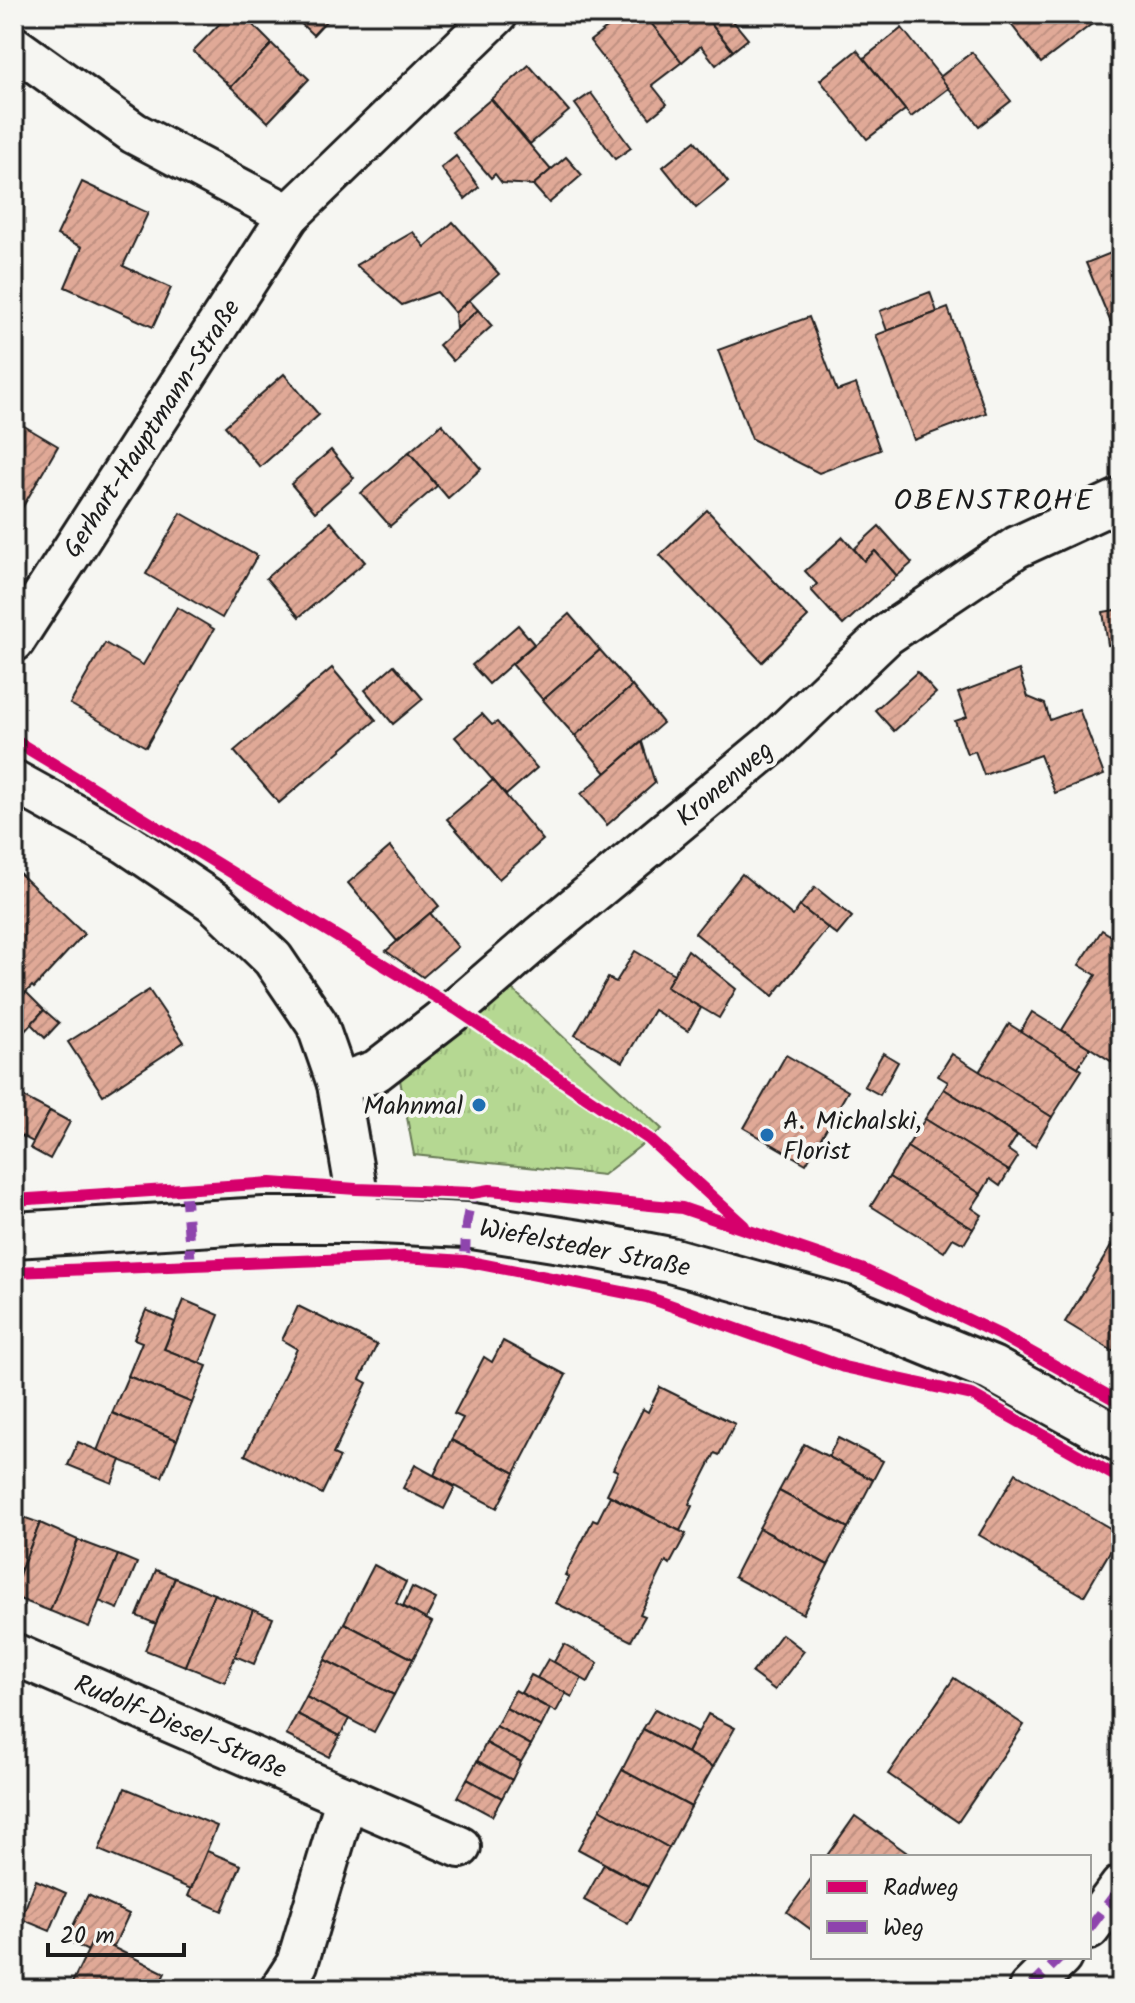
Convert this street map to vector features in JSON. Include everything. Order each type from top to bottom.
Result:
[{"type":"main road","name":"Wiefelsteder Straße","points":[[14,1235],[264,1220],[358,1220],[466,1225],[598,1246],[670,1260],[843,1308],[992,1369],[1121,1440]]},
{"type":"street","name":"Gerhart-Hauptmann-Straße","points":[[14,641],[289,215],[497,14]]},
{"type":"street","points":[[14,47],[134,133],[289,215]]},
{"type":"street","name":"Kronenweg","points":[[338,1084],[376,1071],[456,1009],[772,744],[886,635],[1017,547],[1121,499]]},
{"type":"street","points":[[14,781],[126,843],[215,903],[273,959],[317,1024],[338,1084],[356,1189],[358,1220]]},
{"type":"street","name":"Rudolf-Diesel-Straße","points":[[14,1654],[460,1847]]},
{"type":"street","points":[[281,1989],[297,1964],[347,1797]]},
{"type":"street","points":[[1091,1926],[1121,1886]]},
{"type":"street","points":[[1091,1930],[1121,1945]]},
{"type":"street","points":[[1029,1989],[1059,1959]]},
{"type":"green space","points":[[512,989],[662,1129],[603,1175],[414,1155],[400,1080]]},
{"type":"building","points":[[229,14],[242,14],[272,44],[231,87],[193,51]]},
{"type":"building","points":[[291,14],[324,14],[328,19],[313,35]]},
{"type":"building","points":[[625,14],[644,14],[682,62],[652,85],[667,104],[650,118],[590,41]]},
{"type":"building","points":[[644,14],[703,14],[733,51],[716,65],[701,46],[682,62]]},
{"type":"building","points":[[703,14],[742,14],[733,21],[748,39],[733,51]]},
{"type":"building","points":[[1003,14],[1105,14],[1041,63]]},
{"type":"building","points":[[902,28],[949,88],[911,117],[864,58]]},
{"type":"building","points":[[272,44],[309,79],[268,122],[231,87]]},
{"type":"building","points":[[857,50],[905,110],[867,139],[820,80]]},
{"type":"building","points":[[972,52],[1011,101],[979,126],[940,77]]},
{"type":"building","points":[[529,65],[569,111],[530,144],[491,99]]},
{"type":"building","points":[[591,93],[631,148],[615,159],[575,104]]},
{"type":"building","points":[[491,99],[551,170],[533,185],[502,183],[495,174],[491,178],[452,132]]},
{"type":"building","points":[[695,141],[728,182],[696,208],[663,167]]},
{"type":"building","points":[[456,156],[479,187],[465,199],[441,168]]},
{"type":"building","points":[[566,157],[582,175],[549,203],[533,185]]},
{"type":"building","points":[[82,182],[148,213],[123,266],[171,288],[153,327],[65,287],[82,247],[57,235]]},
{"type":"building","points":[[453,222],[499,274],[455,313],[437,292],[402,305],[356,265],[413,232],[425,247]]},
{"type":"building","points":[[1121,249],[1121,347],[1086,263]]},
{"type":"building","points":[[930,292],[937,312],[887,331],[880,311]]},
{"type":"building","points":[[469,300],[478,310],[456,329],[455,313]]},
{"type":"building","points":[[948,308],[986,413],[914,440],[876,335]]},
{"type":"building","points":[[478,310],[492,326],[453,361],[439,345]]},
{"type":"building","points":[[809,317],[837,391],[856,384],[880,450],[819,473],[752,439],[718,350]]},
{"type":"building","points":[[284,374],[319,415],[260,467],[225,426]]},
{"type":"building","points":[[14,420],[58,446],[14,522]]},
{"type":"building","points":[[442,424],[481,469],[448,498],[409,452]]},
{"type":"building","points":[[331,450],[354,478],[315,512],[291,484]]},
{"type":"building","points":[[409,452],[437,486],[390,526],[361,493]]},
{"type":"building","points":[[707,510],[808,617],[762,662],[660,555]]},
{"type":"building","points":[[181,513],[257,556],[222,618],[146,574]]},
{"type":"building","points":[[331,522],[365,562],[299,617],[266,578]]},
{"type":"building","points":[[879,526],[912,563],[897,576],[875,551],[864,561],[854,549]]},
{"type":"building","points":[[843,537],[864,561],[875,551],[897,576],[843,625],[811,590],[817,584],[805,571]]},
{"type":"building","points":[[177,607],[214,629],[146,747],[70,704],[105,643],[143,665]]},
{"type":"building","points":[[1121,609],[1121,643],[1108,645],[1103,612]]},
{"type":"building","points":[[569,614],[600,650],[543,700],[512,664]]},
{"type":"building","points":[[518,625],[534,644],[489,684],[472,665]]},
{"type":"building","points":[[600,650],[632,686],[575,736],[543,700]]},
{"type":"building","points":[[394,665],[423,699],[393,724],[365,690]]},
{"type":"building","points":[[332,668],[376,720],[279,803],[234,751]]},
{"type":"building","points":[[1019,670],[1028,697],[1045,704],[1050,720],[1079,709],[1104,775],[1055,793],[1040,755],[984,775],[975,751],[967,754],[955,721],[967,717],[958,693]]},
{"type":"building","points":[[917,672],[936,693],[894,731],[875,710]]},
{"type":"building","points":[[632,686],[663,723],[606,773],[575,736]]},
{"type":"building","points":[[482,714],[492,725],[497,722],[537,768],[506,795],[455,737]]},
{"type":"building","points":[[642,742],[655,783],[607,825],[581,794]]},
{"type":"building","points":[[493,780],[543,840],[499,879],[447,819]]},
{"type":"building","points":[[390,847],[439,906],[397,941],[348,883]]},
{"type":"building","points":[[14,868],[84,934],[14,1005]]},
{"type":"building","points":[[742,874],[793,916],[800,906],[828,928],[773,996],[695,933]]},
{"type":"building","points":[[815,887],[852,917],[837,935],[800,906]]},
{"type":"building","points":[[430,913],[458,947],[423,977],[386,951]]},
{"type":"building","points":[[1102,930],[1121,942],[1121,1052],[1114,1063],[1062,1030],[1096,975],[1079,965]]},
{"type":"building","points":[[688,950],[736,989],[719,1018],[666,987]]},
{"type":"building","points":[[635,951],[674,974],[666,987],[701,1008],[688,1031],[654,1010],[623,1062],[575,1035],[608,978],[616,982]]},
{"type":"building","points":[[149,990],[184,1042],[103,1095],[68,1042]]},
{"type":"building","points":[[26,992],[44,1010],[14,1043],[14,1005]]},
{"type":"building","points":[[44,1010],[59,1023],[45,1038],[31,1024]]},
{"type":"building","points":[[1032,1012],[1090,1048],[1078,1067],[1020,1032]]},
{"type":"building","points":[[1009,1024],[1082,1070],[1052,1117],[979,1072]]},
{"type":"building","points":[[883,1053],[898,1062],[880,1095],[864,1086]]},
{"type":"building","points":[[952,1054],[1052,1117],[1035,1146],[944,1089],[948,1082],[938,1076]]},
{"type":"building","points":[[786,1055],[848,1091],[806,1164],[744,1128]]},
{"type":"building","points":[[944,1089],[1017,1136],[1008,1150],[1018,1157],[1009,1171],[925,1119]]},
{"type":"building","points":[[14,1092],[50,1111],[33,1142],[14,1132]]},
{"type":"building","points":[[50,1111],[70,1122],[50,1159],[30,1148]]},
{"type":"building","points":[[925,1119],[1009,1171],[1000,1186],[990,1179],[981,1194],[907,1147]]},
{"type":"building","points":[[907,1147],[981,1194],[972,1208],[982,1215],[973,1229],[889,1177]]},
{"type":"building","points":[[889,1177],[973,1229],[964,1244],[953,1238],[944,1252],[871,1206]]},
{"type":"building","points":[[1121,1230],[1121,1356],[1065,1322]]},
{"type":"building","points":[[184,1300],[219,1315],[200,1363],[164,1349]]},
{"type":"building","points":[[298,1306],[377,1345],[360,1379],[367,1383],[333,1454],[340,1457],[322,1494],[245,1455],[297,1349],[282,1340]]},
{"type":"building","points":[[146,1310],[175,1322],[164,1349],[207,1366],[192,1403],[128,1376],[142,1342],[134,1339]]},
{"type":"building","points":[[503,1341],[566,1375],[515,1473],[451,1440],[463,1418],[454,1414],[484,1357],[492,1362]]},
{"type":"building","points":[[128,1376],[192,1403],[177,1440],[112,1413]]},
{"type":"building","points":[[660,1387],[735,1424],[719,1455],[715,1453],[689,1504],[692,1506],[680,1531],[607,1494],[618,1471],[613,1469],[643,1409],[648,1412]]},
{"type":"building","points":[[112,1413],[177,1440],[162,1477],[97,1451]]},
{"type":"building","points":[[838,1438],[883,1461],[873,1480],[828,1457]]},
{"type":"building","points":[[451,1440],[515,1473],[497,1508],[434,1475]]},
{"type":"building","points":[[78,1442],[121,1460],[112,1483],[68,1465]]},
{"type":"building","points":[[804,1444],[873,1480],[848,1528],[779,1491]]},
{"type":"building","points":[[415,1465],[455,1487],[444,1509],[403,1488]]},
{"type":"building","points":[[1016,1473],[1120,1534],[1084,1596],[979,1535]]},
{"type":"building","points":[[779,1491],[848,1528],[828,1565],[759,1528]]},
{"type":"building","points":[[610,1496],[686,1534],[670,1564],[666,1561],[640,1614],[645,1616],[631,1641],[556,1603],[569,1577],[565,1575],[593,1520],[597,1522]]},
{"type":"building","points":[[20,1516],[40,1523],[21,1569],[14,1567],[14,1530]]},
{"type":"building","points":[[40,1523],[78,1540],[50,1611],[14,1597],[14,1587]]},
{"type":"building","points":[[759,1528],[828,1565],[803,1614],[734,1577]]},
{"type":"building","points":[[78,1540],[118,1555],[89,1627],[50,1611]]},
{"type":"building","points":[[118,1555],[137,1563],[118,1609],[99,1601]]},
{"type":"building","points":[[374,1565],[406,1582],[396,1603],[432,1622],[413,1659],[344,1623]]},
{"type":"building","points":[[156,1570],[175,1578],[156,1624],[137,1616]]},
{"type":"building","points":[[175,1578],[214,1594],[185,1666],[145,1650]]},
{"type":"building","points":[[412,1587],[436,1599],[426,1619],[403,1606]]},
{"type":"building","points":[[214,1594],[253,1610],[225,1682],[185,1666]]},
{"type":"building","points":[[253,1610],[273,1618],[254,1664],[235,1656]]},
{"type":"building","points":[[344,1623],[413,1659],[394,1695],[325,1660]]},
{"type":"building","points":[[782,1634],[804,1651],[775,1690],[752,1673]]},
{"type":"building","points":[[564,1644],[598,1663],[588,1682],[554,1662]]},
{"type":"building","points":[[548,1659],[582,1678],[572,1697],[537,1678]]},
{"type":"building","points":[[325,1660],[394,1695],[374,1732],[306,1697]]},
{"type":"building","points":[[531,1675],[566,1693],[556,1712],[521,1693]]},
{"type":"building","points":[[954,1678],[1024,1725],[958,1822],[888,1774]]},
{"type":"building","points":[[515,1690],[550,1709],[541,1727],[506,1708]]},
{"type":"building","points":[[306,1697],[349,1719],[340,1736],[297,1714]]},
{"type":"building","points":[[506,1708],[541,1727],[531,1745],[496,1726]]},
{"type":"building","points":[[655,1709],[698,1732],[687,1753],[643,1729]]},
{"type":"building","points":[[297,1714],[340,1736],[329,1757],[286,1735]]},
{"type":"building","points":[[708,1714],[735,1728],[713,1767],[687,1753]]},
{"type":"building","points":[[496,1726],[531,1745],[521,1762],[486,1743]]},
{"type":"building","points":[[643,1729],[713,1767],[691,1807],[622,1770]]},
{"type":"building","points":[[486,1743],[521,1762],[512,1780],[477,1761]]},
{"type":"building","points":[[477,1761],[512,1780],[502,1798],[467,1779]]},
{"type":"building","points":[[622,1770],[691,1807],[669,1848],[600,1809]]},
{"type":"building","points":[[467,1779],[502,1798],[492,1816],[457,1797]]},
{"type":"building","points":[[125,1788],[217,1826],[191,1889],[99,1850]]},
{"type":"building","points":[[600,1809],[669,1848],[648,1887],[578,1849]]},
{"type":"building","points":[[855,1816],[910,1855],[827,1855]]},
{"type":"building","points":[[207,1851],[241,1865],[222,1911],[188,1896]]},
{"type":"building","points":[[604,1864],[648,1887],[628,1924],[584,1900]]},
{"type":"building","points":[[811,1879],[811,1930],[787,1912]]},
{"type":"building","points":[[36,1880],[66,1893],[50,1931],[21,1919]]},
{"type":"building","points":[[88,1895],[129,1914],[113,1948],[94,1938],[88,1951],[66,1940]]},
{"type":"building","points":[[94,1938],[165,1973],[157,1989],[69,1989]]},
{"type":"marked path","points":[[185,1188],[191,1265]]},
{"type":"marked path","points":[[465,1261],[466,1225],[472,1193]]},
{"type":"marked path","points":[[1091,1926],[1121,1886]]},
{"type":"marked path","points":[[1029,1989],[1059,1959]]},
{"type":"cycle path","points":[[14,740],[456,1009],[649,1139],[744,1226]]},
{"type":"cycle path","points":[[14,1200],[271,1183],[472,1193],[490,1190],[682,1208],[864,1270],[1002,1336],[1121,1403]]},
{"type":"cycle path","points":[[14,1272],[404,1257],[465,1261],[647,1297],[844,1367],[972,1395],[1121,1479]]},
{"type":"place","name":"Mahnmal","points":[[479,1105]]},
{"type":"place","name":"A. Michalski, Florist","points":[[767,1135]]},
{"type":"district","name":"OBENSTROHE","points":[[994,500]]}]
